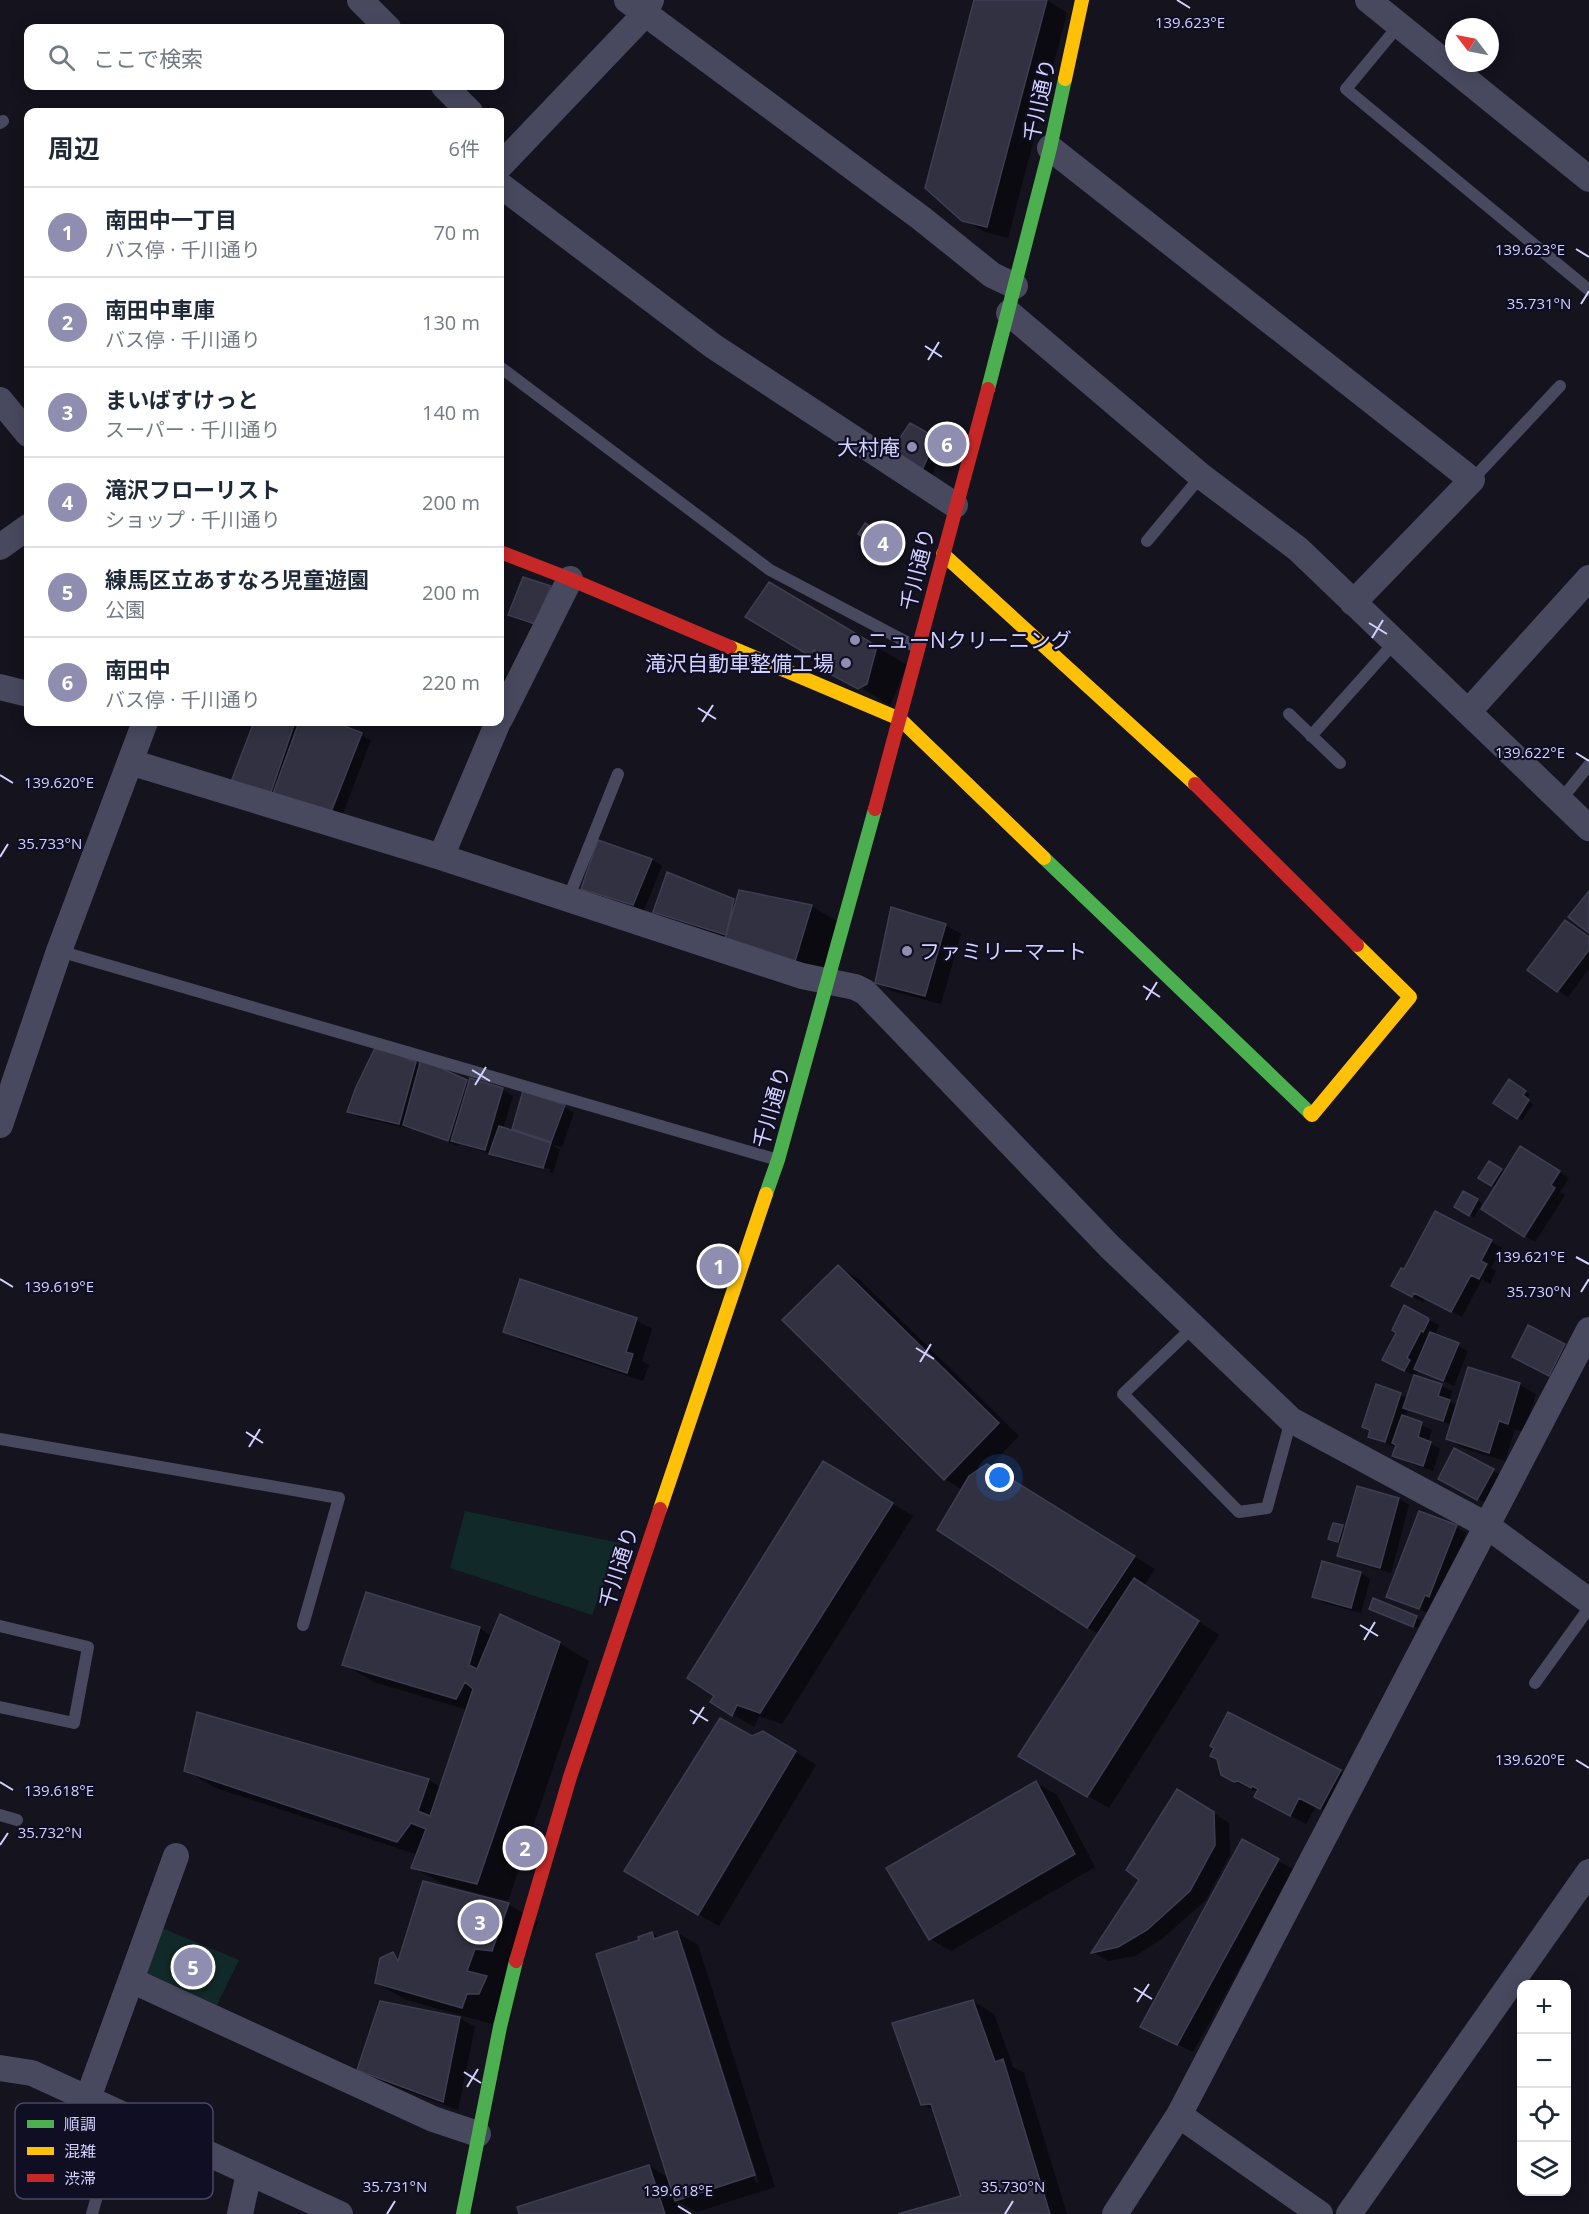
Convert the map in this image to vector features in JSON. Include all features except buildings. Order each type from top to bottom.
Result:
[{"type":"main road","name":"千川通り","points":[[462,2214],[521,1942],[570,1777],[778,1160],[828,982],[919,648],[955,505],[1009,313],[1050,148],[1082,0]]},
{"type":"main road","points":[[504,554],[570,579],[900,719],[1312,1115],[1410,997],[1181,770],[944,554]]},
{"type":"street","points":[[360,0],[384,24]]},
{"type":"street","points":[[1368,0],[1589,179]]},
{"type":"street","points":[[504,153],[641,5],[921,218],[992,275],[1015,286]]},
{"type":"street","points":[[448,90],[466,108]]},
{"type":"street","points":[[1050,148],[1472,480],[1353,603]]},
{"type":"street","points":[[504,188],[713,346],[955,505]]},
{"type":"street","points":[[1009,313],[1201,476],[1298,549],[1589,828]]},
{"type":"street","points":[[0,400],[24,429]]},
{"type":"street","points":[[0,548],[24,530]]},
{"type":"street","points":[[1468,712],[1589,578]]},
{"type":"street","points":[[504,710],[570,579]]},
{"type":"street","points":[[0,687],[24,693]]},
{"type":"street","points":[[0,1125],[59,951],[142,726]]},
{"type":"street","points":[[441,857],[496,726]]},
{"type":"street","points":[[130,762],[441,857],[802,976],[855,987],[865,992],[1110,1248],[1291,1420],[1486,1525],[1589,1600]]},
{"type":"street","points":[[1115,2214],[1179,2115],[1589,1330]]},
{"type":"street","points":[[88,2098],[176,1856]]},
{"type":"street","points":[[1349,2214],[1589,1872]]},
{"type":"street","points":[[131,1980],[433,2119],[478,2134]]},
{"type":"street","points":[[0,2068],[32,2073],[99,2103]]},
{"type":"street","points":[[1179,2115],[1320,2214]]},
{"type":"street","points":[[213,2156],[340,2214]]},
{"type":"street","points":[[240,2214],[249,2173]]},
{"type":"lane","points":[[1399,25],[1346,89],[1589,290]]},
{"type":"lane","points":[[504,370],[770,570],[919,648]]},
{"type":"lane","points":[[1472,480],[1560,386]]},
{"type":"lane","points":[[1147,541],[1201,476]]},
{"type":"lane","points":[[1311,736],[1394,643]]},
{"type":"lane","points":[[1289,714],[1340,763]]},
{"type":"lane","points":[[1560,801],[1589,765]]},
{"type":"lane","points":[[568,899],[618,774]]},
{"type":"lane","points":[[59,951],[778,1160]]},
{"type":"lane","points":[[1193,1327],[1123,1394],[1239,1512],[1267,1508],[1291,1420]]},
{"type":"lane","points":[[0,1439],[339,1498],[303,1625]]},
{"type":"lane","points":[[1535,1683],[1589,1608]]},
{"type":"lane","points":[[0,1626],[88,1647],[74,1723],[0,1707]]},
{"type":"lane","points":[[0,1815],[17,1820]]},
{"type":"lane","points":[[92,2214],[96,2199]]},
{"type":"green space","points":[[465,1511],[620,1543],[592,1615],[450,1568]]},
{"type":"green space","points":[[162,1928],[239,1960],[217,2005],[147,1973]]},
{"type":"traffic: fast","points":[[988,389],[1050,148],[1065,79]]},
{"type":"traffic: fast","points":[[766,1194],[778,1160],[875,809]]},
{"type":"traffic: fast","points":[[1044,858],[1310,1113]]},
{"type":"traffic: fast","points":[[463,2214],[500,2027],[516,1961]]},
{"type":"traffic: slow","points":[[1065,79],[1082,0]]},
{"type":"traffic: slow","points":[[943,554],[1195,784]]},
{"type":"traffic: slow","points":[[730,647],[900,719],[1044,858]]},
{"type":"traffic: slow","points":[[1310,1113],[1312,1115],[1410,997],[1357,945]]},
{"type":"traffic: slow","points":[[660,1509],[766,1194]]},
{"type":"traffic: jam","points":[[875,809],[988,389]]},
{"type":"traffic: jam","points":[[504,554],[730,647]]},
{"type":"traffic: jam","points":[[1195,784],[1357,945]]},
{"type":"traffic: jam","points":[[516,1961],[570,1777],[660,1509]]},
{"type":"place","name":"南田中","points":[[947,444]]},
{"type":"place","name":"大村庵","points":[[912,447]]},
{"type":"place","name":"滝沢フローリスト","points":[[883,543]]},
{"type":"place","name":"ニューNクリーニング","points":[[855,640]]},
{"type":"place","name":"滝沢自動車整備工場","points":[[846,663]]},
{"type":"place","name":"ファミリーマート","points":[[907,951]]},
{"type":"place","name":"南田中一丁目","points":[[719,1266]]},
{"type":"place","name":"南田中車庫","points":[[525,1848]]},
{"type":"place","name":"まいばすけっと","points":[[480,1922]]},
{"type":"place","name":"練馬区立あすなろ児童遊園","points":[[193,1967]]}]
